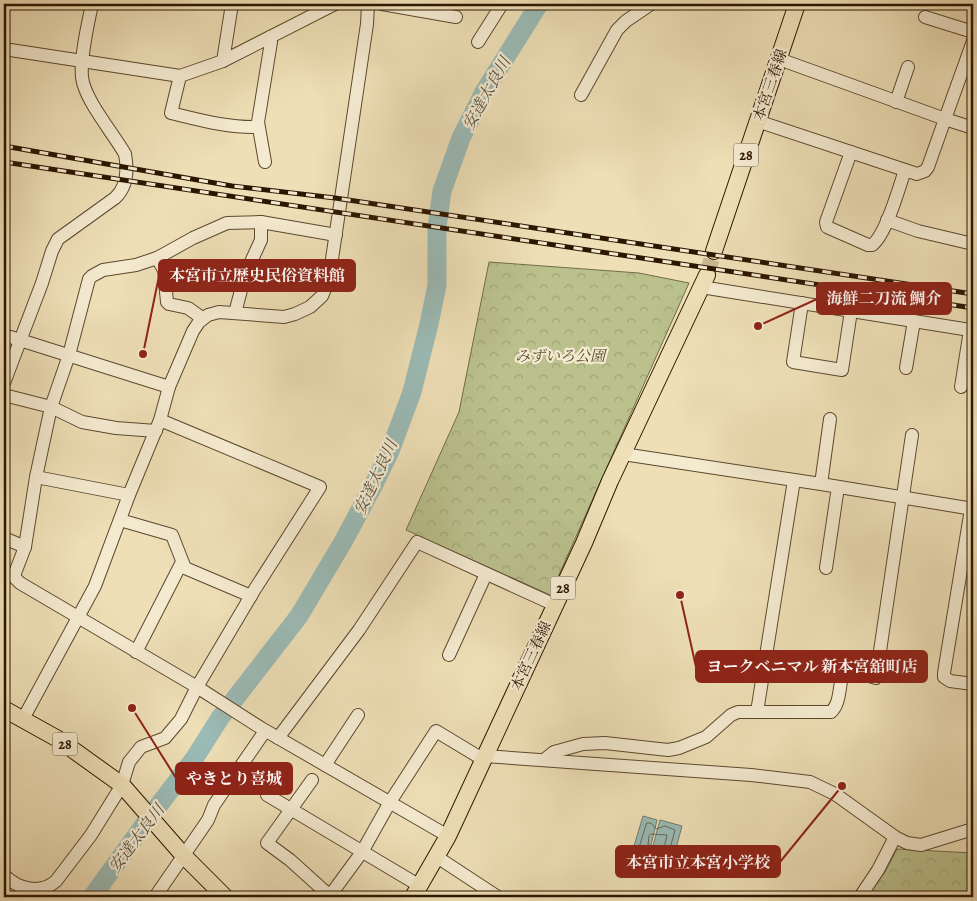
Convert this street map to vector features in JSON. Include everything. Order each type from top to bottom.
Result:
[{"type":"main road","name":"本宮三春線","points":[[714,251],[797,4]]},
{"type":"main road","name":"本宮三春線","points":[[416,892],[448,836],[485,758],[704,281]]},
{"type":"main road","name":"28","points":[[4,709],[58,739],[122,784],[180,852],[225,897]]},
{"type":"street","points":[[4,383],[58,239],[122,192],[125,181],[125,154],[88,95],[82,77],[82,60],[92,4]]},
{"type":"street","points":[[223,61],[232,4]]},
{"type":"street","points":[[4,49],[180,76],[223,61],[335,4]]},
{"type":"street","points":[[23,720],[95,586],[129,495],[158,426],[169,387],[193,331],[202,318],[219,312],[284,317],[296,314],[310,307],[322,296],[329,279],[336,235],[368,4]]},
{"type":"street","points":[[382,4],[456,18]]},
{"type":"street","points":[[478,42],[502,4]]},
{"type":"street","points":[[581,95],[617,30],[626,21],[651,4]]},
{"type":"street","points":[[925,17],[973,32]]},
{"type":"street","points":[[265,162],[258,127],[260,101],[271,42],[270,37]]},
{"type":"street","points":[[758,121],[917,174],[928,168],[973,41]]},
{"type":"street","points":[[779,60],[973,128]]},
{"type":"street","points":[[896,102],[908,67]]},
{"type":"street","points":[[180,76],[171,113],[206,122],[258,127]]},
{"type":"street","points":[[851,152],[828,216],[827,227],[868,245],[872,245],[878,239],[905,170]]},
{"type":"street","points":[[887,220],[918,231],[973,244]]},
{"type":"street","points":[[336,235],[261,222],[227,223],[193,238],[157,258],[136,265],[104,270],[92,276],[89,280],[69,356],[51,407],[36,477],[25,546],[15,578],[20,583],[197,687],[278,738],[448,836]]},
{"type":"street","points":[[235,313],[245,275],[261,240],[261,222]]},
{"type":"street","points":[[157,258],[164,270],[167,302],[188,308],[202,318]]},
{"type":"street","points":[[704,281],[802,303],[970,330],[968,371],[961,387]]},
{"type":"street","points":[[802,303],[793,362],[842,370],[851,311]]},
{"type":"street","points":[[906,368],[914,321]]},
{"type":"street","points":[[4,335],[169,387]]},
{"type":"street","points":[[4,395],[51,407],[82,422],[116,428],[158,426],[320,487],[251,596],[197,687],[181,719],[164,738],[141,747],[129,762],[122,784],[91,835],[56,881],[51,885],[34,890],[15,884],[4,875]]},
{"type":"street","points":[[821,484],[830,419]]},
{"type":"street","points":[[544,760],[554,752],[583,744],[606,743],[668,750],[678,748],[706,737],[731,715],[738,712],[831,712],[835,709],[843,672],[850,670],[876,678],[912,435]]},
{"type":"street","points":[[623,454],[868,491],[972,509],[944,677],[950,681],[973,684]]},
{"type":"street","points":[[36,477],[129,495]]},
{"type":"street","points":[[757,712],[794,480]]},
{"type":"street","points":[[826,568],[838,487]]},
{"type":"street","points":[[120,520],[172,535],[185,568],[251,596]]},
{"type":"street","points":[[4,538],[25,546]]},
{"type":"street","points":[[278,738],[359,630],[417,542],[555,605]]},
{"type":"street","points":[[136,652],[182,562]]},
{"type":"street","points":[[449,655],[486,574]]},
{"type":"street","points":[[325,765],[358,716]]},
{"type":"street","points":[[155,897],[180,852],[208,820],[214,805],[263,729]]},
{"type":"street","points":[[312,780],[267,843],[290,860],[330,897],[362,852],[390,802],[436,731],[485,758],[544,760],[810,782],[835,794],[894,838],[907,844],[921,845],[973,829]]},
{"type":"street","points":[[267,795],[362,852],[416,892]]},
{"type":"street","points":[[860,897],[878,870],[894,838]]},
{"type":"street","points":[[437,857],[498,897]]},
{"type":"green space","name":"みずいろ公園","points":[[489,262],[639,273],[689,283],[550,595],[406,530],[459,412]]},
{"type":"green space","points":[[897,849],[973,853],[973,897],[865,897],[885,872]]},
{"type":"water","points":[[643,816],[657,820],[648,857],[632,853]]},
{"type":"water","points":[[660,820],[682,826],[672,863],[650,857]]},
{"type":"waterway","name":"安達太良川","points":[[92,897],[194,759],[220,718],[299,616],[343,542],[373,486],[390,451],[412,392],[429,324],[437,285],[437,227],[442,191],[461,138],[484,92],[539,4]]},
{"type":"tunnel","points":[[707,275],[714,251]]},
{"type":"railway","points":[[4,146],[232,186],[335,198],[973,294]]},
{"type":"railway","points":[[4,162],[973,308]]},
{"type":"place","name":"海鮮二刀流 鯛介","points":[[758,326]]},
{"type":"place","name":"本宮市立歴史民俗資料館","points":[[143,354]]},
{"type":"place","name":"ヨークベニマル 新本宮舘町店","points":[[680,595]]},
{"type":"place","name":"やきとり喜城","points":[[132,708]]},
{"type":"place","name":"本宮市立本宮小学校","points":[[842,786]]}]
